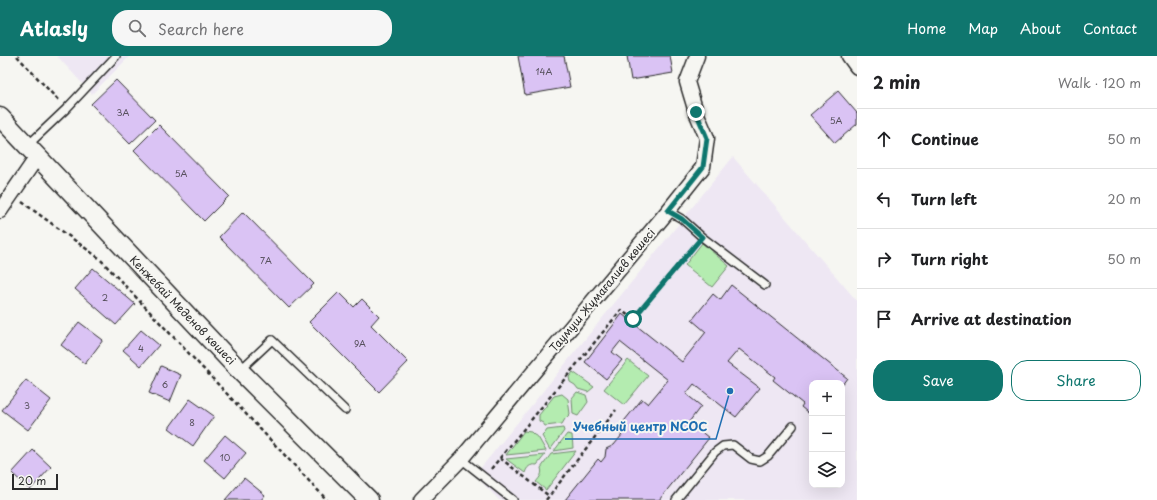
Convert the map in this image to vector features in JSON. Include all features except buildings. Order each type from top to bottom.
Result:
[{"type":"street","name":"Таумуш Жұмағалиев көшесі","points":[[421,500],[461,459],[703,167],[707,138],[696,112],[687,82],[697,56]]},
{"type":"street","points":[[849,56],[857,67]]},
{"type":"street","name":"Кенжебай Меденов көшесі","points":[[0,117],[240,371],[369,500]]},
{"type":"street","points":[[0,211],[12,194],[32,152]]},
{"type":"lane","points":[[32,152],[66,109],[116,56]]},
{"type":"lane","points":[[668,211],[682,219],[702,237],[765,285]]},
{"type":"lane","points":[[240,371],[272,340],[345,410]]},
{"type":"lane","points":[[676,500],[715,452],[724,446],[733,445],[751,458],[760,461],[768,456],[793,426]]},
{"type":"lane","points":[[461,459],[513,500]]},
{"type":"path","points":[[16,56],[66,109]]},
{"type":"path","points":[[12,194],[99,258],[327,500]]},
{"type":"path","points":[[484,478],[622,310],[633,319],[702,237]]},
{"type":"path","points":[[546,500],[616,410]]},
{"type":"path","points":[[500,458],[549,496]]},
{"type":"shaded area","points":[[57,56],[130,56],[92,94]]},
{"type":"shaded area","points":[[733,157],[857,301],[857,500],[499,500],[475,475]]},
{"type":"green space","points":[[702,243],[729,266],[712,287],[685,265]]},
{"type":"green space","points":[[628,360],[648,376],[624,405],[604,389]]},
{"type":"green space","points":[[573,372],[594,387],[588,392],[578,389],[570,382],[569,377]]},
{"type":"green space","points":[[577,392],[586,395],[588,402],[578,416],[573,414],[572,398]]},
{"type":"green space","points":[[562,394],[568,399],[570,414],[562,424],[545,426],[539,421],[539,415],[554,396]]},
{"type":"green space","points":[[563,428],[564,431],[550,450],[542,436],[547,430]]},
{"type":"green space","points":[[524,431],[531,432],[538,437],[546,451],[506,455]]},
{"type":"green space","points":[[567,434],[572,435],[573,448],[554,451]]},
{"type":"green space","points":[[576,451],[546,490],[536,482],[540,477],[542,470],[541,468],[551,454]]},
{"type":"green space","points":[[545,455],[537,465],[529,466],[525,473],[506,459]]},
{"type":"place","name":"Учебный центр NCOC","points":[[730,391]]},
{"type":"route","points":[[633,319],[702,237],[682,219],[668,211],[703,167],[707,138],[696,112]]}]
